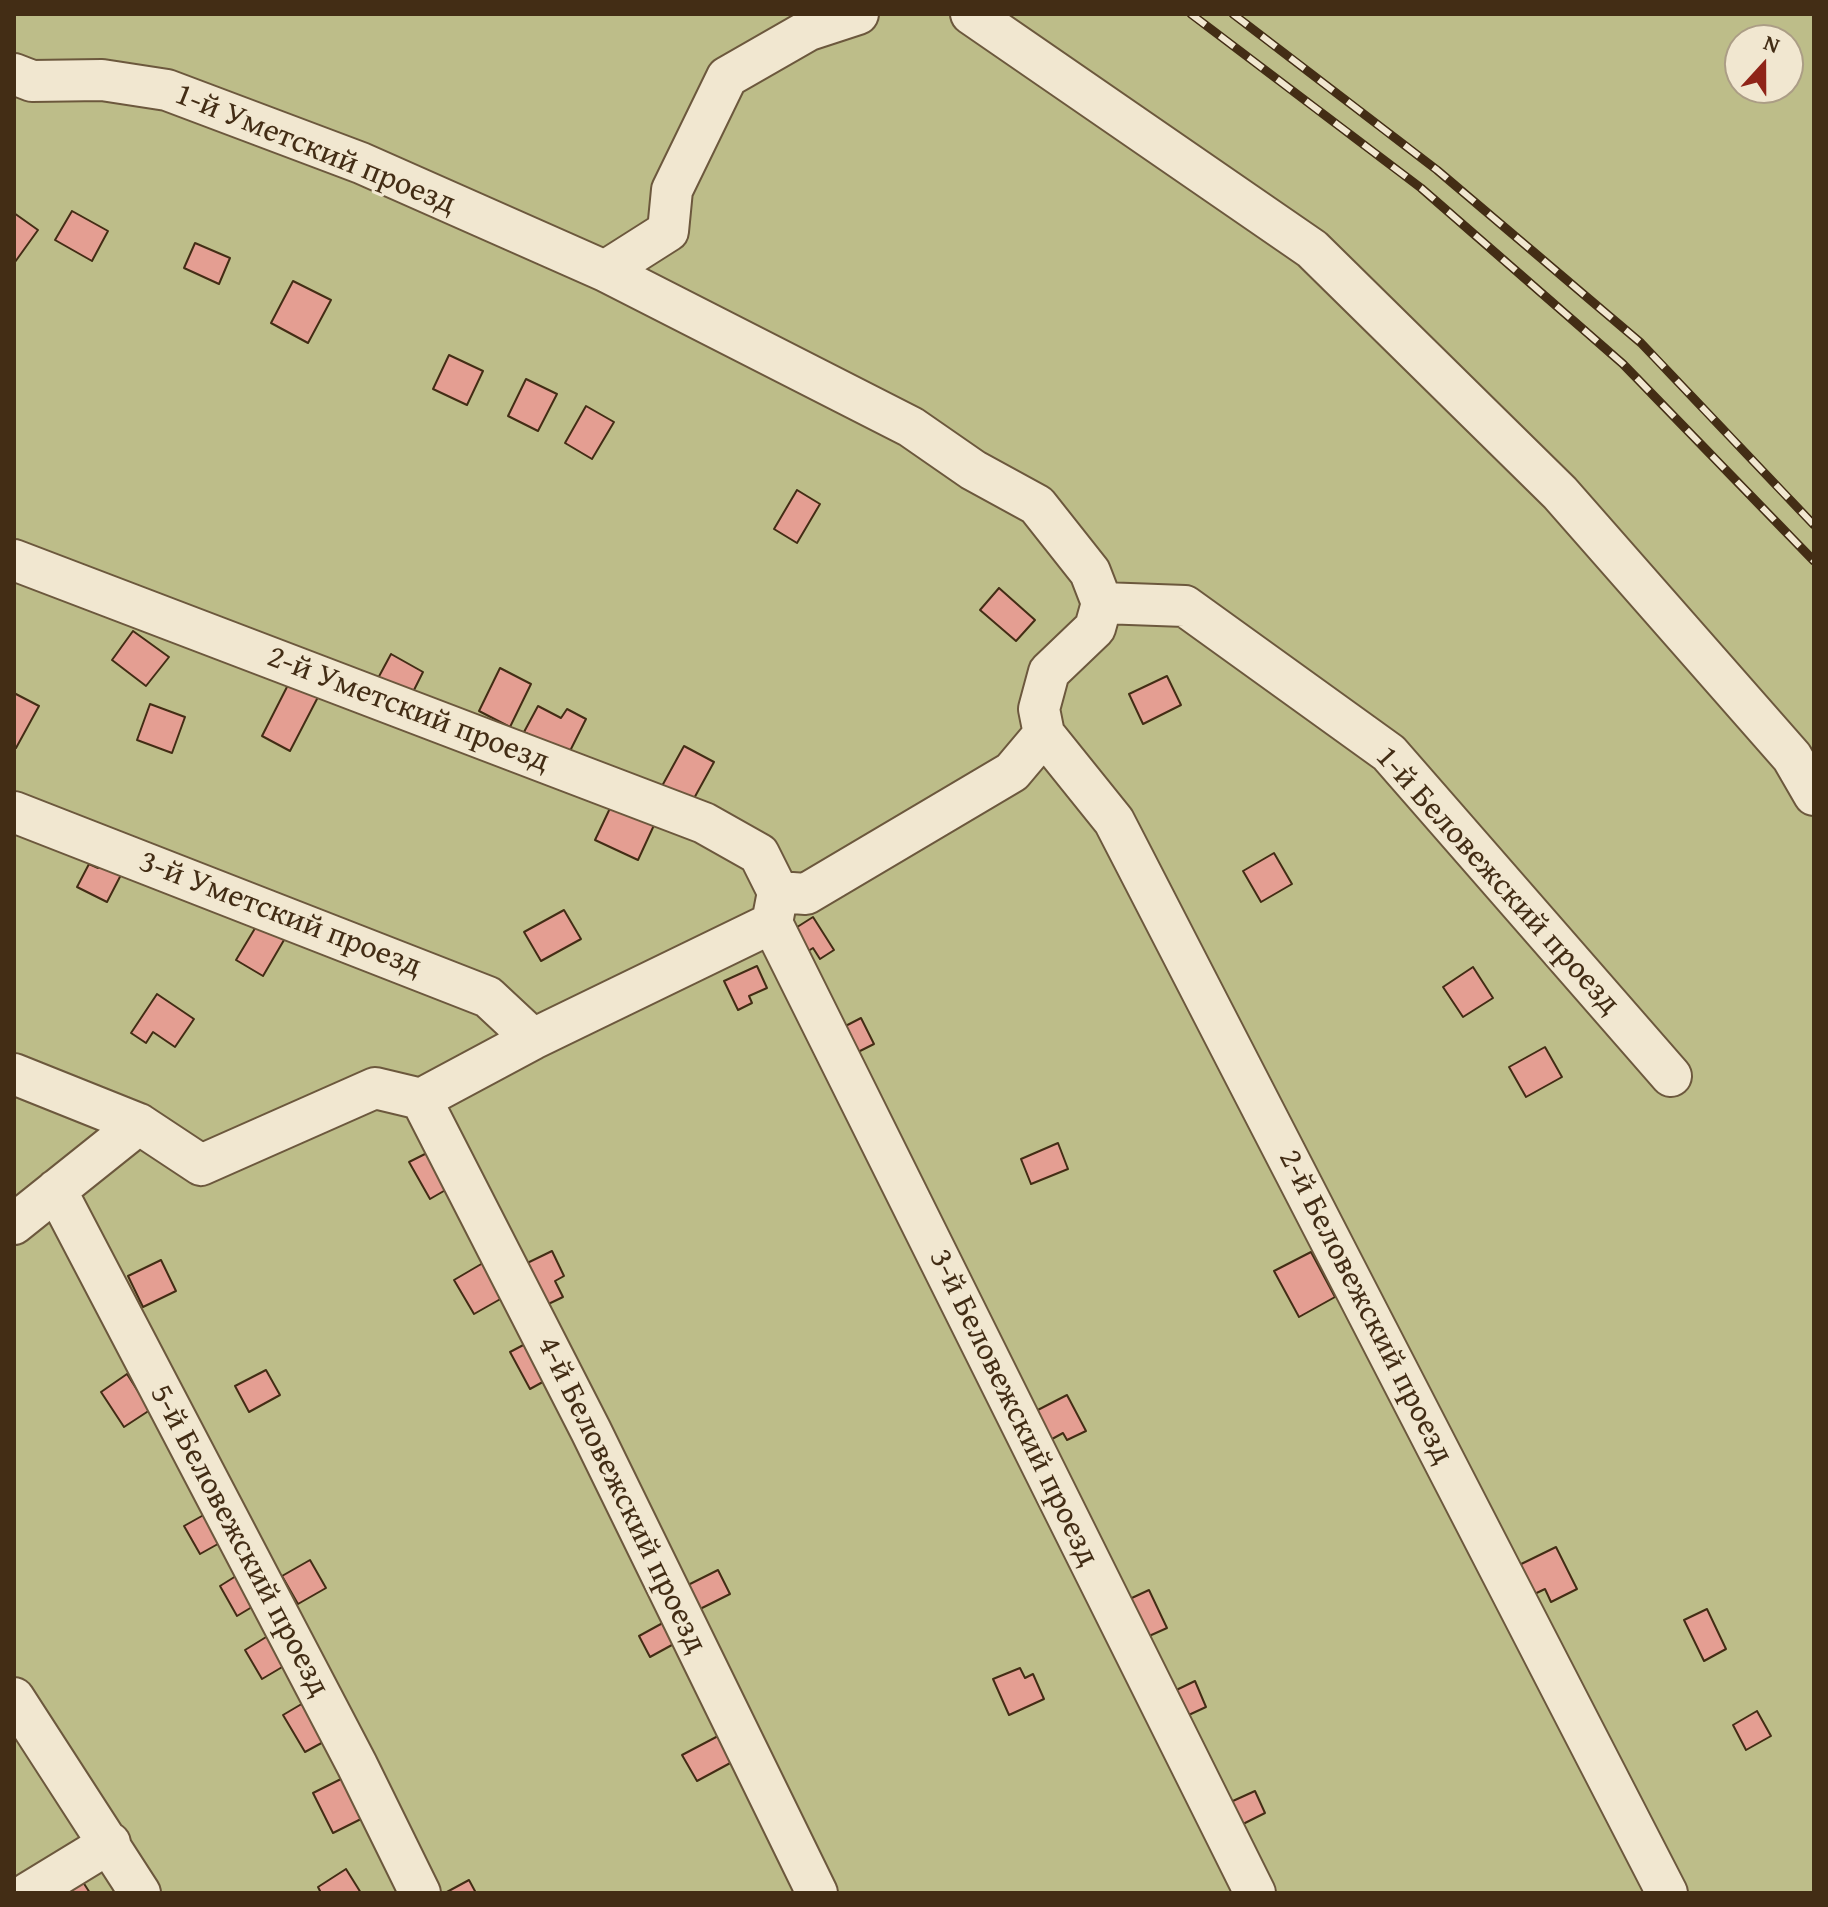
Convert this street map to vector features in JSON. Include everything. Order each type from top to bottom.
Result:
[{"type":"lane","points":[[605,271],[668,231],[672,190],[727,77],[809,30],[858,14]]},
{"type":"lane","points":[[971,14],[1312,249],[1560,493],[1792,757],[1814,795]]},
{"type":"lane","name":"1-й Уметский проезд","points":[[14,74],[32,81],[102,80],[167,90],[361,163],[605,271],[911,427],[973,470],[1037,505],[1090,572],[1102,603]]},
{"type":"lane","name":"2-й Уметский проезд","points":[[14,560],[704,823],[759,854],[775,907]]},
{"type":"lane","points":[[14,1074],[139,1124],[201,1165],[375,1088],[421,1099],[775,907],[806,894],[1012,772],[1044,734],[1039,709],[1049,672],[1095,628],[1102,603]]},
{"type":"lane","name":"1-й Беловежский проезд","points":[[1102,603],[1185,606],[1389,753],[1671,1076]]},
{"type":"lane","name":"2-й Беловежский проезд","points":[[1044,734],[1114,821],[1667,1893]]},
{"type":"lane","name":"3-й Уметский проезд","points":[[14,812],[488,997],[533,1039]]},
{"type":"lane","name":"3-й Беловежский проезд","points":[[775,907],[1255,1893]]},
{"type":"lane","name":"4-й Беловежский проезд","points":[[421,1099],[598,1445],[817,1893]]},
{"type":"lane","points":[[14,1224],[139,1124]]},
{"type":"lane","name":"5-й Беловежский проезд","points":[[56,1190],[357,1765],[420,1893]]},
{"type":"lane","points":[[14,1698],[140,1893]]},
{"type":"lane","points":[[28,1893],[110,1843]]},
{"type":"green space","points":[[14,14],[1814,14],[1814,1893],[14,1893]]},
{"type":"building","points":[[72,211],[108,231],[92,261],[55,240]]},
{"type":"building","points":[[14,213],[38,230],[15,262],[14,261]]},
{"type":"building","points":[[195,243],[230,258],[219,284],[184,268]]},
{"type":"building","points":[[293,281],[331,300],[308,343],[271,323]]},
{"type":"building","points":[[449,355],[483,371],[467,405],[433,389]]},
{"type":"building","points":[[526,379],[557,394],[538,431],[508,416]]},
{"type":"building","points":[[586,406],[614,422],[592,459],[565,443]]},
{"type":"building","points":[[797,490],[820,504],[797,543],[774,529]]},
{"type":"building","points":[[999,588],[1035,620],[1016,641],[980,610]]},
{"type":"building","points":[[133,631],[169,657],[146,686],[112,660]]},
{"type":"building","points":[[391,654],[423,672],[409,700],[376,682]]},
{"type":"building","points":[[500,668],[531,684],[510,727],[479,711]]},
{"type":"building","points":[[1167,676],[1181,705],[1143,724],[1129,694]]},
{"type":"building","points":[[289,683],[318,697],[290,751],[262,736]]},
{"type":"building","points":[[14,693],[39,706],[16,748],[14,747]]},
{"type":"building","points":[[150,704],[185,717],[172,753],[137,740]]},
{"type":"building","points":[[538,706],[561,718],[567,709],[586,719],[568,755],[524,732]]},
{"type":"building","points":[[684,746],[714,762],[692,802],[662,786]]},
{"type":"building","points":[[612,804],[655,823],[638,860],[595,840]]},
{"type":"building","points":[[1274,853],[1292,884],[1261,902],[1243,871]]},
{"type":"building","points":[[103,858],[124,869],[107,902],[77,887],[89,864],[98,868]]},
{"type":"building","points":[[564,910],[581,939],[541,961],[524,932]]},
{"type":"building","points":[[813,917],[834,950],[820,959],[813,948],[797,958],[783,936]]},
{"type":"building","points":[[257,925],[284,940],[263,976],[236,960]]},
{"type":"building","points":[[757,966],[767,988],[749,996],[752,1003],[738,1010],[724,981]]},
{"type":"building","points":[[1473,967],[1493,998],[1463,1017],[1443,987]]},
{"type":"building","points":[[157,994],[194,1019],[175,1047],[153,1032],[146,1043],[131,1033]]},
{"type":"building","points":[[861,1018],[874,1044],[842,1060],[830,1034]]},
{"type":"building","points":[[1545,1047],[1562,1077],[1526,1097],[1509,1067]]},
{"type":"building","points":[[1058,1143],[1068,1169],[1031,1184],[1021,1159]]},
{"type":"building","points":[[429,1152],[449,1188],[430,1199],[409,1162]]},
{"type":"building","points":[[552,1251],[564,1276],[555,1281],[563,1297],[540,1308],[519,1267]]},
{"type":"building","points":[[1311,1252],[1335,1297],[1299,1317],[1274,1271]]},
{"type":"building","points":[[161,1260],[176,1291],[143,1307],[128,1276]]},
{"type":"building","points":[[483,1263],[504,1297],[474,1314],[454,1280]]},
{"type":"building","points":[[529,1342],[550,1378],[530,1389],[510,1352]]},
{"type":"building","points":[[266,1370],[280,1395],[249,1412],[235,1386]]},
{"type":"building","points":[[127,1374],[150,1410],[124,1427],[101,1392]]},
{"type":"building","points":[[1067,1395],[1086,1431],[1067,1440],[1063,1433],[1043,1444],[1028,1415]]},
{"type":"building","points":[[209,1512],[225,1540],[200,1554],[184,1526]]},
{"type":"building","points":[[1556,1547],[1577,1589],[1551,1602],[1545,1589],[1526,1598],[1511,1569]]},
{"type":"building","points":[[310,1560],[326,1588],[298,1604],[282,1576]]},
{"type":"building","points":[[718,1570],[730,1594],[696,1611],[684,1587]]},
{"type":"building","points":[[244,1571],[262,1601],[237,1616],[220,1586]]},
{"type":"building","points":[[1149,1590],[1167,1628],[1138,1641],[1121,1603]]},
{"type":"building","points":[[1707,1609],[1726,1649],[1704,1661],[1684,1620]]},
{"type":"building","points":[[670,1619],[681,1640],[650,1657],[639,1636]]},
{"type":"building","points":[[271,1634],[289,1663],[262,1679],[245,1650]]},
{"type":"building","points":[[1020,1668],[1025,1678],[1033,1674],[1044,1699],[1009,1715],[993,1679]]},
{"type":"building","points":[[1195,1681],[1206,1707],[1180,1719],[1168,1694]]},
{"type":"building","points":[[305,1702],[327,1740],[305,1752],[283,1715]]},
{"type":"building","points":[[1757,1711],[1771,1736],[1746,1750],[1733,1725]]},
{"type":"building","points":[[720,1735],[734,1761],[697,1781],[682,1755]]},
{"type":"building","points":[[345,1777],[365,1817],[333,1833],[313,1793]]},
{"type":"building","points":[[1255,1791],[1265,1813],[1235,1828],[1224,1805]]},
{"type":"building","points":[[346,1869],[361,1893],[321,1893],[318,1887]]},
{"type":"building","points":[[81,1879],[90,1893],[57,1893]]},
{"type":"building","points":[[469,1880],[476,1893],[445,1893]]},
{"type":"railway","points":[[1191,14],[1421,188],[1623,364],[1814,561]]},
{"type":"railway","points":[[1233,14],[1437,170],[1641,343],[1814,525]]}]
